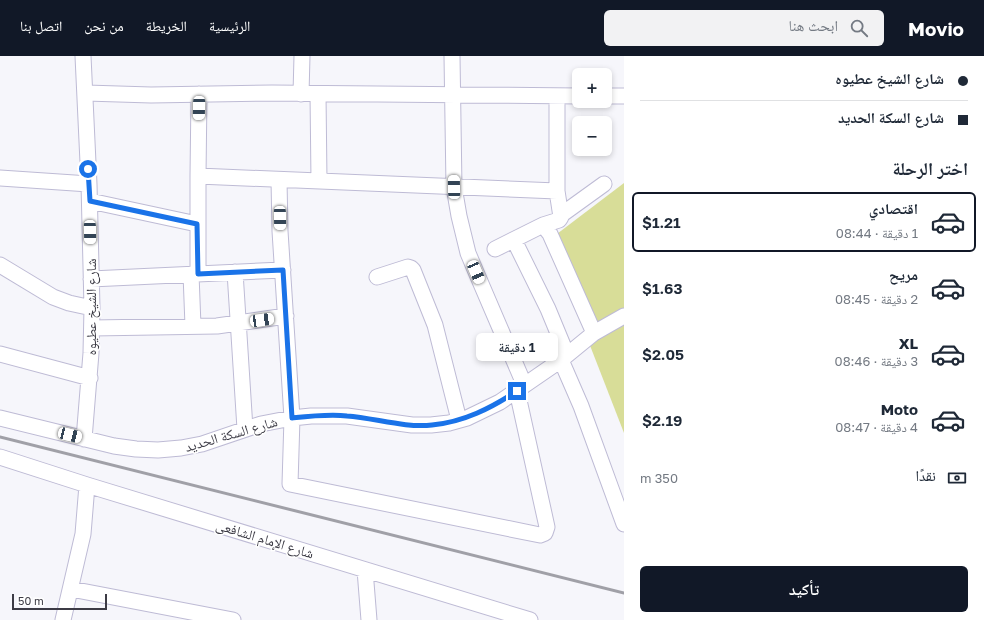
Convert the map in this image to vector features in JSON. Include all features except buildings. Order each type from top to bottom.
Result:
[{"type":"street","name":"شارع الشيخ عطيوه","points":[[83,56],[86,93],[92,280],[90,378],[84,439]]},
{"type":"street","points":[[301,94],[302,56]]},
{"type":"street","points":[[279,180],[280,231],[292,418],[290,484],[540,535],[545,533],[547,527],[520,388],[468,252],[459,216],[454,187],[452,56]]},
{"type":"street","points":[[86,93],[151,95],[318,94],[572,96]]},
{"type":"street","points":[[193,326],[200,94]]},
{"type":"street","points":[[318,94],[319,181]]},
{"type":"street","points":[[557,96],[557,191],[561,215]]},
{"type":"street","points":[[612,96],[624,96]]},
{"type":"street","points":[[198,176],[557,191]]},
{"type":"street","points":[[0,178],[89,184]]},
{"type":"street","points":[[495,248],[543,225],[559,220],[561,215],[604,184]]},
{"type":"street","points":[[90,201],[197,224]]},
{"type":"street","points":[[543,225],[550,234],[594,333]]},
{"type":"street","points":[[514,240],[548,309],[581,406],[624,524]]},
{"type":"street","points":[[0,265],[53,297],[69,303],[92,308]]},
{"type":"street","points":[[377,277],[408,267],[413,270],[435,325],[459,420]]},
{"type":"street","points":[[92,280],[283,270]]},
{"type":"street","points":[[235,272],[237,323],[245,429]]},
{"type":"street","points":[[92,328],[217,326],[286,316]]},
{"type":"street","name":"شارع السكة الحديد","points":[[0,418],[84,439],[136,449],[158,450],[202,444],[245,429],[292,418],[317,415],[347,416],[419,425],[431,425],[459,420],[484,411],[500,402],[564,357],[594,333],[624,316]]},
{"type":"street","points":[[0,354],[90,378]]},
{"type":"street","name":"شارع الإمام الشافعى","points":[[0,457],[365,570],[500,616],[530,620]]},
{"type":"street","points":[[62,620],[71,589],[83,534],[87,485]]},
{"type":"street","points":[[365,570],[369,620]]},
{"type":"street","points":[[71,589],[233,620]]},
{"type":"green space","points":[[624,183],[624,433],[549,240]]},
{"type":"railway","points":[[0,437],[624,593]]},
{"type":"route","points":[[88,169],[90,201],[197,224],[198,274],[283,270],[292,418],[329,415],[412,425],[449,423],[484,411],[517,391]]}]
